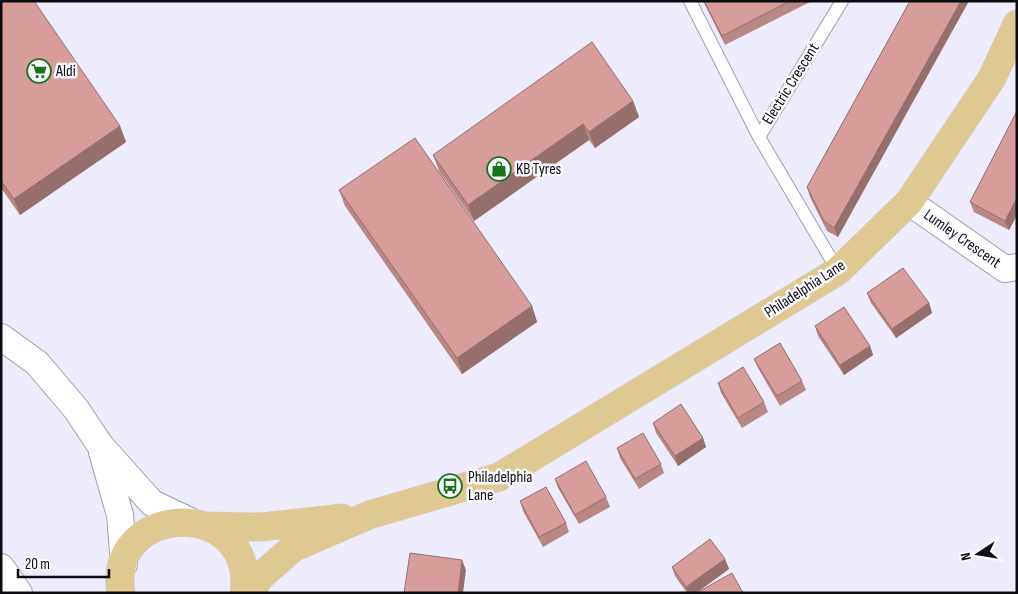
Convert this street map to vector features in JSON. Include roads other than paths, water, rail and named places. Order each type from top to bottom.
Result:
[{"type":"main road","name":"Philadelphia Lane","points":[[249,593],[261,576],[293,548],[369,515],[499,477],[838,271],[909,202],[992,78],[1017,24]]},
{"type":"main road","name":"Philadelphia Lane","points":[[121,593],[124,564],[137,541],[147,532],[172,522],[261,526],[369,515]]},
{"type":"main road","points":[[198,524],[222,535],[234,549],[242,565],[245,582],[244,593]]},
{"type":"street","name":"Lumley Crescent","points":[[909,202],[1005,269],[1017,267]]},
{"type":"street","points":[[1,337],[37,363],[76,409],[100,444],[152,503],[198,524]]},
{"type":"street","points":[[100,444],[120,514],[124,564]]},
{"type":"street","points":[[1,567],[19,593]]},
{"type":"lane","points":[[690,1],[758,137]]},
{"type":"lane","name":"Electric Crescent","points":[[838,271],[758,137],[842,1]]},
{"type":"place","name":"Aldi","points":[[39,71]]},
{"type":"place","name":"KB Tyres","points":[[499,169]]},
{"type":"place","name":"Philadelphia Lane","points":[[450,486]]}]
